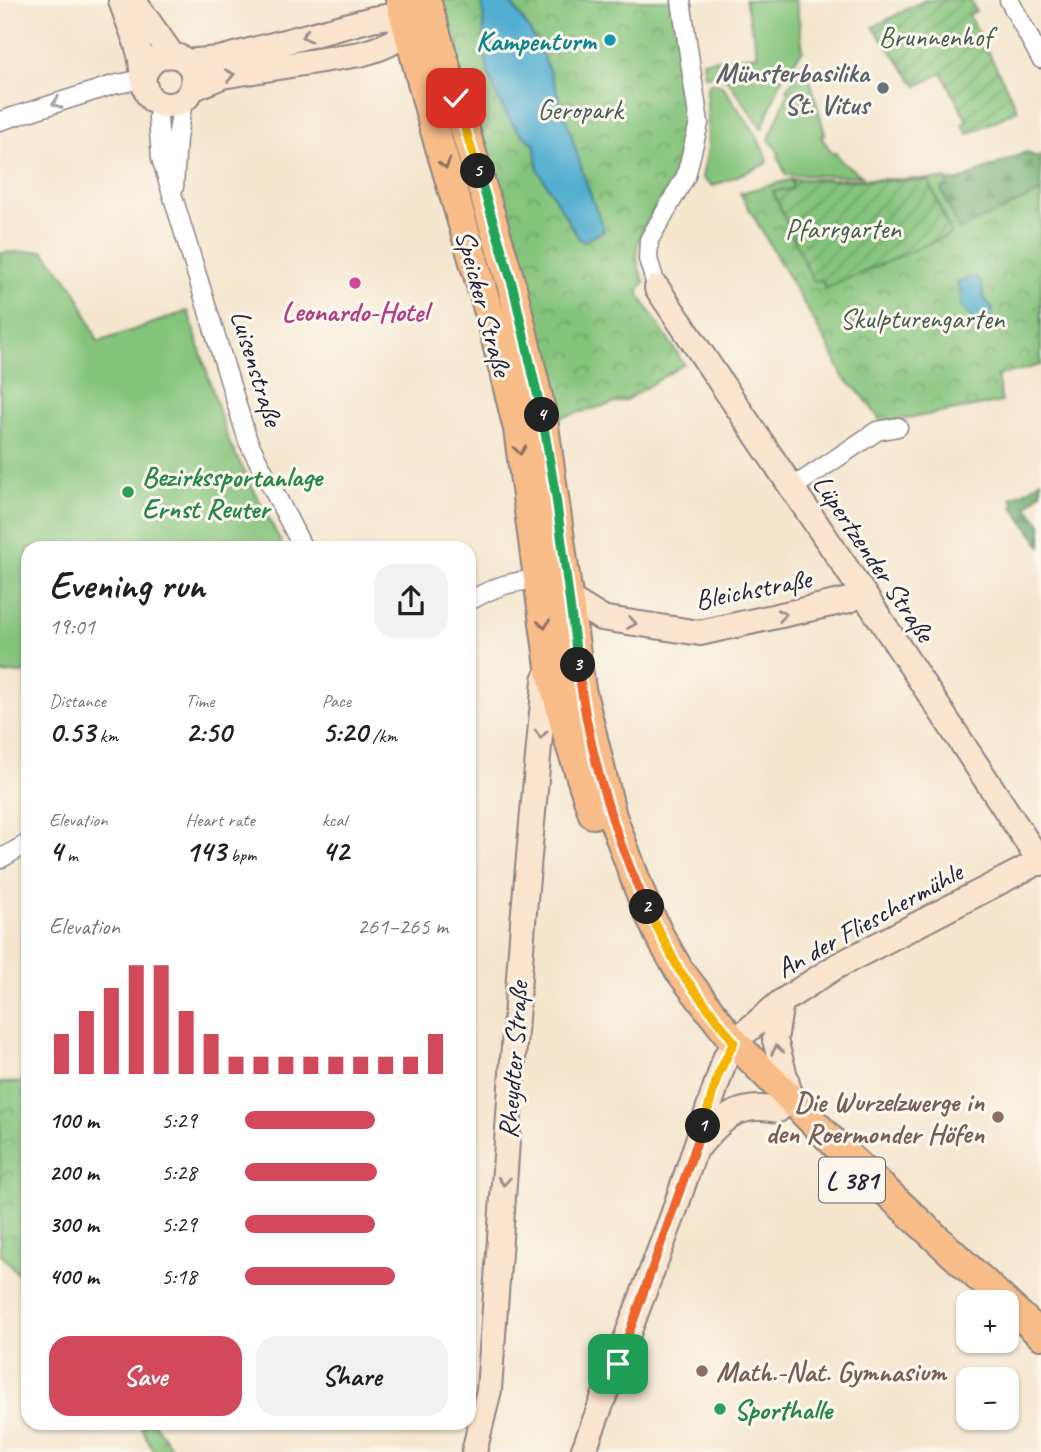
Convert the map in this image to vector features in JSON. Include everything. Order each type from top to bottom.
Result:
[{"type":"main road","points":[[400,0],[422,16]]},
{"type":"main road","name":"Speicker Straße","points":[[422,16],[433,124],[491,319],[517,429],[550,667],[569,741],[597,827],[636,921],[668,983],[699,1027],[730,1049]]},
{"type":"main road","name":"Speicker Straße","points":[[422,16],[513,287],[543,419],[581,689],[601,777],[643,900],[679,970],[730,1049]]},
{"type":"main road","name":"L 381","points":[[730,1049],[969,1290]]},
{"type":"main road","name":"L 381","points":[[784,1104],[834,1143],[992,1290]]},
{"type":"main road","name":"L 381","points":[[1019,1315],[1041,1335]]},
{"type":"main road","points":[[1019,1338],[1041,1357]]},
{"type":"street","points":[[121,0],[140,54],[147,94],[179,98],[222,76],[381,48],[397,39],[422,16]]},
{"type":"street","points":[[133,0],[193,75],[179,98]]},
{"type":"street","points":[[657,288],[648,259],[649,240],[686,176],[699,124],[681,0]]},
{"type":"street","points":[[1009,0],[1041,59]]},
{"type":"street","points":[[143,79],[149,63],[164,55],[179,59],[219,59],[372,19],[422,16]]},
{"type":"street","points":[[0,121],[113,85],[143,79]]},
{"type":"street","name":"Luisenstraße","points":[[179,98],[158,118],[160,158],[248,442],[299,541]]},
{"type":"street","name":"Lüpertzender Straße","points":[[657,288],[1041,862]]},
{"type":"street","points":[[792,488],[877,431],[898,426]]},
{"type":"street","points":[[476,597],[512,581],[538,580]]},
{"type":"street","name":"Bleichstraße","points":[[538,580],[601,618],[700,633],[849,600],[863,593]]},
{"type":"street","name":"Rheydter Straße","points":[[474,1452],[489,1391],[523,922],[545,680],[550,667]]},
{"type":"street","points":[[0,859],[21,848]]},
{"type":"street","name":"An der Flieschermühle","points":[[730,1049],[781,1002],[836,966],[908,939],[1041,862]]},
{"type":"street","points":[[696,1149],[713,1129],[738,1111],[784,1104],[775,1040],[781,1002]]},
{"type":"street","points":[[583,1452],[618,1364],[696,1149],[718,1075],[730,1049]]},
{"type":"green space","name":"Geropark","points":[[436,0],[674,0],[686,83],[687,125],[684,146],[672,182],[640,235],[637,249],[638,265],[645,283],[640,287],[639,295],[684,364],[626,400],[558,418],[536,323],[525,301]]},
{"type":"green space","points":[[745,0],[796,0],[803,50],[783,76],[762,129],[729,82],[718,74],[705,76],[703,61],[758,55]]},
{"type":"green space","name":"Brunnenhof","points":[[925,0],[970,0],[976,11],[969,15],[982,39],[980,41],[986,52],[988,51],[1018,110],[968,134],[962,124],[967,121],[942,73],[917,86],[873,27]]},
{"type":"green space","points":[[805,61],[825,134],[821,137],[833,154],[836,153],[841,161],[862,176],[786,175],[778,157],[779,153],[769,139],[788,93],[787,89]]},
{"type":"green space","points":[[716,82],[723,87],[754,131],[768,160],[766,164],[713,186],[702,178],[708,148],[707,87]]},
{"type":"green space","points":[[1026,152],[1036,157],[1041,155],[1041,211],[963,242],[931,181],[958,181]]},
{"type":"green space","name":"Pfarrgarten","points":[[792,179],[929,181],[951,234],[824,289],[824,283],[820,280],[814,281],[809,273],[773,191],[792,189]]},
{"type":"green space","name":"Skulpturengarten","points":[[793,179],[946,179],[948,186],[941,189],[959,230],[1041,192],[1041,365],[997,376],[1002,402],[882,423],[863,396],[843,377],[830,349],[740,193]]},
{"type":"green space","name":"Bezirkssportanlage Ernst Reuter","points":[[44,251],[76,291],[98,342],[188,311],[228,440],[280,541],[21,541],[21,672],[0,674],[0,253]]},
{"type":"green space","points":[[1041,480],[1041,492],[1027,506],[1041,524],[1041,546],[1013,507],[1015,505],[1011,498]]},
{"type":"green space","points":[[21,1082],[21,1278],[0,1253],[0,1083]]},
{"type":"green space","points":[[143,1430],[159,1430],[174,1452],[154,1452]]},
{"type":"water","points":[[482,0],[508,0],[523,19],[545,61],[604,231],[584,241],[579,239],[538,170],[534,143],[511,122],[495,91],[486,63]]},
{"type":"water","points":[[972,277],[981,282],[983,297],[993,309],[990,319],[975,326],[972,318],[961,307],[961,290],[957,283]]},
{"type":"place","name":"Kampenturm","points":[[610,40]]},
{"type":"place","name":"Münsterbasilika St. Vitus","points":[[883,88]]},
{"type":"place","name":"Leonardo-Hotel","points":[[355,283]]},
{"type":"place","name":"Bezirkssportanlage Ernst Reuter","points":[[128,492]]},
{"type":"place","name":"Die Wurzelzwerge in den Roermonder Höfen","points":[[998,1117]]},
{"type":"place","name":"Math.-Nat. Gymnasium","points":[[702,1371]]},
{"type":"place","name":"Sporthalle","points":[[720,1409]]},
{"type":"route","points":[[456,98],[513,287],[543,419],[581,689],[612,816],[643,900],[660,935],[679,970],[734,1042],[718,1075],[696,1149],[618,1364]]}]
